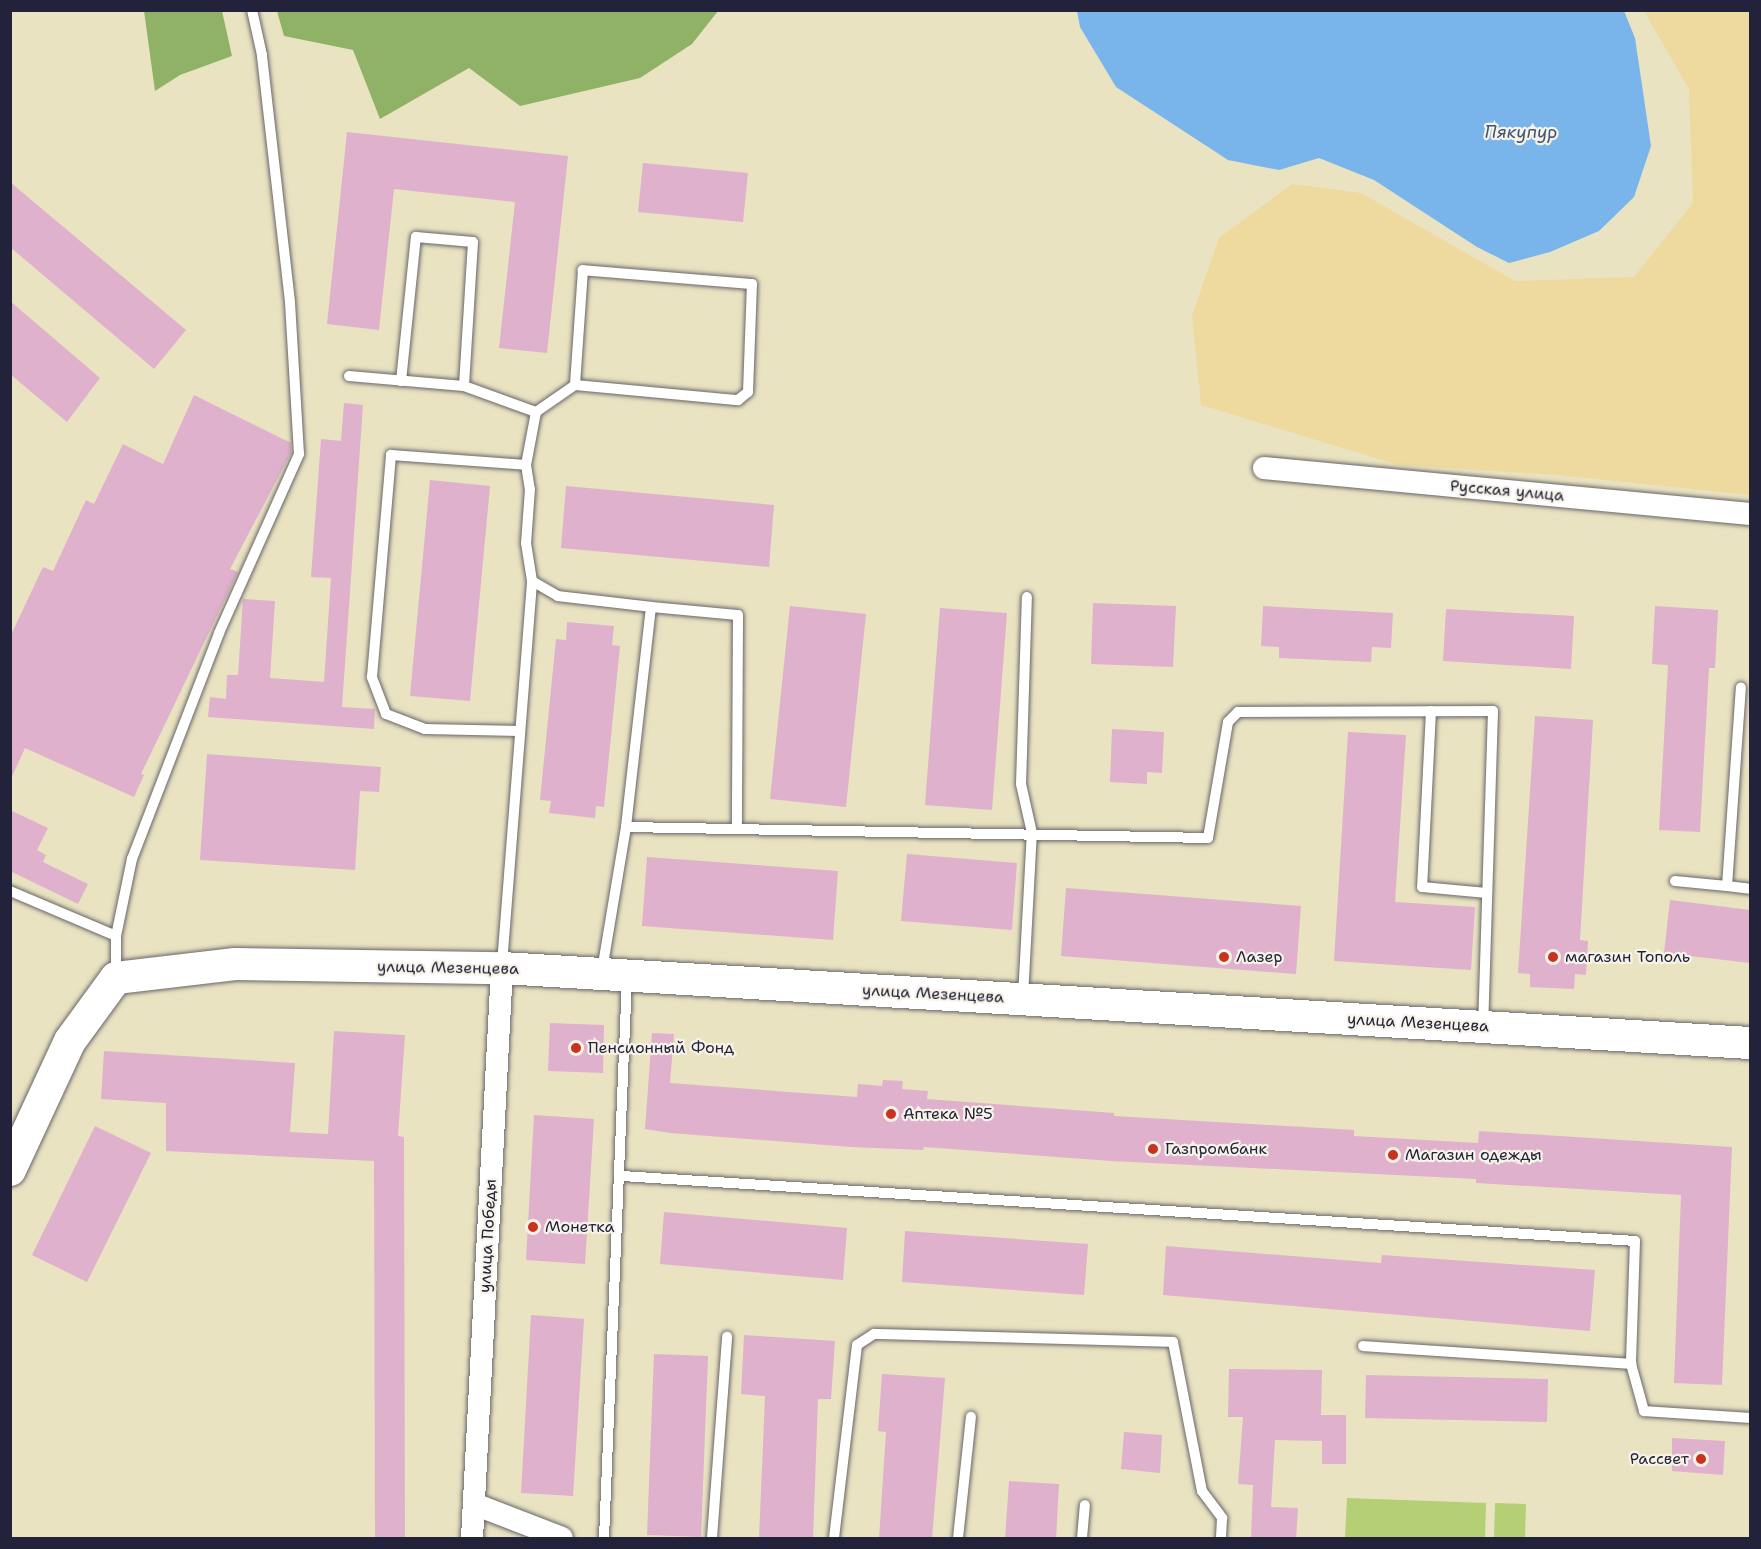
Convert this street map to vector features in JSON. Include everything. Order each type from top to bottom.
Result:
[{"type":"main road","name":"улица Мезенцева","points":[[116,978],[236,964],[502,968],[1750,1042]]},
{"type":"main road","points":[[10,1170],[70,1041],[116,978]]},
{"type":"street","name":"Русская улица","points":[[1264,468],[1750,514]]},
{"type":"street","name":"улица Победы","points":[[472,1539],[502,968]]},
{"type":"street","points":[[474,1504],[562,1539]]},
{"type":"lane","points":[[116,978],[116,936],[132,859],[219,633],[299,454],[290,302],[262,55],[252,10]]},
{"type":"lane","points":[[400,381],[416,237],[473,242],[464,386]]},
{"type":"lane","points":[[502,968],[532,581],[526,543],[530,489],[526,465],[536,412],[575,385],[738,400],[748,392],[752,284],[583,270],[575,385]]},
{"type":"lane","points":[[349,376],[464,386],[536,412]]},
{"type":"lane","points":[[520,731],[425,729],[386,714],[372,677],[391,455],[526,465]]},
{"type":"lane","points":[[532,581],[558,596],[738,615],[737,827]]},
{"type":"lane","points":[[1023,1000],[1032,833],[1021,784],[1027,597]]},
{"type":"lane","points":[[604,1539],[622,1176],[614,975],[626,827],[651,607]]},
{"type":"lane","points":[[1728,886],[1741,687]]},
{"type":"lane","points":[[1431,711],[1422,887],[1487,893]]},
{"type":"lane","points":[[626,827],[737,827],[1208,838],[1228,722],[1238,712],[1493,711],[1483,1027]]},
{"type":"lane","points":[[1675,881],[1750,889]]},
{"type":"lane","points":[[10,891],[116,936]]},
{"type":"lane","points":[[622,1176],[1635,1241],[1631,1364],[1644,1411],[1750,1418]]},
{"type":"lane","points":[[834,1539],[857,1345],[874,1334],[1173,1342],[1202,1491],[1222,1518],[1221,1539]]},
{"type":"lane","points":[[712,1539],[728,1337]]},
{"type":"lane","points":[[1363,1346],[1631,1364]]},
{"type":"lane","points":[[958,1539],[971,1417]]},
{"type":"lane","points":[[1082,1539],[1085,1505]]},
{"type":"green space","points":[[277,10],[718,11],[692,44],[640,78],[520,106],[469,68],[380,119],[353,50],[284,36]]},
{"type":"green space","points":[[144,11],[222,11],[232,56],[180,75],[155,91]]},
{"type":"green space","points":[[1347,1498],[1486,1503],[1485,1538],[1345,1538]]},
{"type":"green space","points":[[1495,1503],[1526,1504],[1525,1538],[1494,1538]]},
{"type":"sand","points":[[1644,11],[1750,11],[1750,495],[1556,475],[1399,465],[1201,405],[1192,316],[1219,238],[1292,184],[1361,193],[1515,281],[1634,277],[1693,203],[1689,89]]},
{"type":"water","name":"Пякупур","points":[[1077,11],[1624,11],[1635,38],[1651,146],[1634,197],[1599,231],[1550,252],[1509,263],[1477,247],[1374,180],[1319,158],[1279,170],[1228,160],[1116,87],[1080,27]]},
{"type":"building","points":[[347,132],[568,156],[547,353],[499,348],[515,202],[394,189],[379,330],[327,324]]},
{"type":"building","points":[[643,163],[748,173],[743,222],[638,212]]},
{"type":"building","points":[[10,182],[186,330],[154,369],[10,247]]},
{"type":"building","points":[[10,301],[100,378],[67,422],[10,374]]},
{"type":"building","points":[[194,395],[291,443],[291,453],[230,569],[238,572],[141,774],[144,775],[134,797],[25,748],[10,781],[10,637],[43,567],[53,571],[86,500],[94,504],[123,444],[163,464]]},
{"type":"building","points":[[344,403],[363,405],[342,707],[375,709],[374,729],[208,717],[210,697],[226,699],[227,675],[238,675],[243,599],[275,601],[270,678],[324,682],[331,578],[311,577],[321,439],[341,441]]},
{"type":"building","points":[[430,480],[490,486],[470,701],[410,696]]},
{"type":"building","points":[[566,486],[774,505],[769,567],[561,548]]},
{"type":"building","points":[[1093,603],[1176,606],[1173,667],[1091,664]]},
{"type":"building","points":[[790,606],[866,614],[846,807],[770,799]]},
{"type":"building","points":[[1263,606],[1393,613],[1391,648],[1372,647],[1371,662],[1279,658],[1279,647],[1261,646]]},
{"type":"building","points":[[1655,606],[1718,610],[1715,668],[1709,668],[1700,832],[1659,830],[1668,665],[1652,664]]},
{"type":"building","points":[[940,608],[1007,613],[992,810],[925,805]]},
{"type":"building","points":[[1446,609],[1574,616],[1571,669],[1443,661]]},
{"type":"building","points":[[567,622],[614,626],[612,645],[620,646],[604,807],[596,806],[595,818],[549,813],[551,801],[540,800],[556,639],[566,640]]},
{"type":"building","points":[[1535,716],[1593,720],[1580,940],[1588,941],[1586,975],[1575,974],[1574,989],[1530,987],[1530,974],[1518,973]]},
{"type":"building","points":[[1112,729],[1164,732],[1162,773],[1147,772],[1147,784],[1110,782]]},
{"type":"building","points":[[1348,732],[1406,735],[1395,902],[1475,907],[1471,970],[1334,961]]},
{"type":"building","points":[[207,754],[381,767],[379,792],[360,791],[355,870],[200,860]]},
{"type":"building","points":[[10,810],[48,828],[37,850],[46,855],[43,862],[88,884],[78,904],[10,871]]},
{"type":"building","points":[[907,854],[1017,863],[1012,930],[901,921]]},
{"type":"building","points":[[647,857],[838,871],[833,940],[642,926]]},
{"type":"building","points":[[1066,888],[1301,906],[1296,974],[1061,956]]},
{"type":"building","points":[[1670,900],[1750,910],[1750,963],[1664,953]]},
{"type":"building","name":"Пенсионный Фонд","points":[[550,1023],[604,1025],[603,1073],[548,1071]]},
{"type":"building","points":[[334,1031],[405,1035],[398,1136],[404,1137],[405,1539],[375,1539],[374,1161],[166,1151],[166,1103],[101,1099],[104,1051],[295,1063],[290,1132],[328,1134]]},
{"type":"building","points":[[652,1033],[674,1034],[670,1083],[857,1097],[858,1084],[882,1086],[883,1080],[903,1081],[902,1089],[928,1091],[927,1099],[1114,1113],[1114,1116],[1354,1130],[1354,1136],[1478,1143],[1479,1131],[1732,1147],[1722,1385],[1674,1383],[1681,1195],[1476,1183],[1476,1179],[1111,1161],[924,1147],[923,1150],[851,1147],[670,1133],[645,1129]]},
{"type":"building","points":[[534,1115],[594,1119],[585,1264],[526,1260]]},
{"type":"building","points":[[95,1126],[151,1153],[87,1282],[32,1255]]},
{"type":"building","points":[[664,1212],[847,1228],[843,1280],[660,1264]]},
{"type":"building","points":[[905,1231],[1088,1244],[1084,1295],[902,1282]]},
{"type":"building","points":[[1166,1246],[1381,1263],[1382,1255],[1595,1270],[1590,1331],[1163,1295]]},
{"type":"building","points":[[531,1315],[584,1319],[573,1496],[521,1493]]},
{"type":"building","points":[[744,1335],[835,1341],[831,1399],[818,1399],[813,1539],[759,1539],[765,1396],[741,1394]]},
{"type":"building","points":[[654,1354],[708,1356],[701,1537],[647,1535]]},
{"type":"building","points":[[1229,1369],[1322,1370],[1321,1415],[1346,1415],[1346,1464],[1322,1464],[1322,1441],[1275,1440],[1271,1507],[1298,1508],[1296,1539],[1251,1539],[1253,1485],[1238,1484],[1243,1417],[1228,1417]]},
{"type":"building","points":[[882,1374],[945,1378],[932,1539],[879,1539],[886,1432],[878,1431]]},
{"type":"building","points":[[1366,1375],[1548,1379],[1547,1422],[1365,1418]]},
{"type":"building","points":[[1124,1432],[1162,1435],[1160,1473],[1121,1469]]},
{"type":"building","points":[[1672,1438],[1725,1441],[1723,1475],[1672,1471]]},
{"type":"building","points":[[1009,1481],[1059,1484],[1056,1539],[1005,1539]]},
{"type":"place","name":"Лазер","points":[[1224,957]]},
{"type":"place","name":"магазин Тополь","points":[[1553,957]]},
{"type":"place","name":"Пенсионный Фонд","points":[[576,1048]]},
{"type":"place","name":"Аптека №5","points":[[891,1114]]},
{"type":"place","name":"Газпромбанк","points":[[1153,1149]]},
{"type":"place","name":"Магазин одежды","points":[[1393,1155]]},
{"type":"place","name":"Монетка","points":[[533,1227]]},
{"type":"place","name":"Рассвет","points":[[1701,1459]]}]
